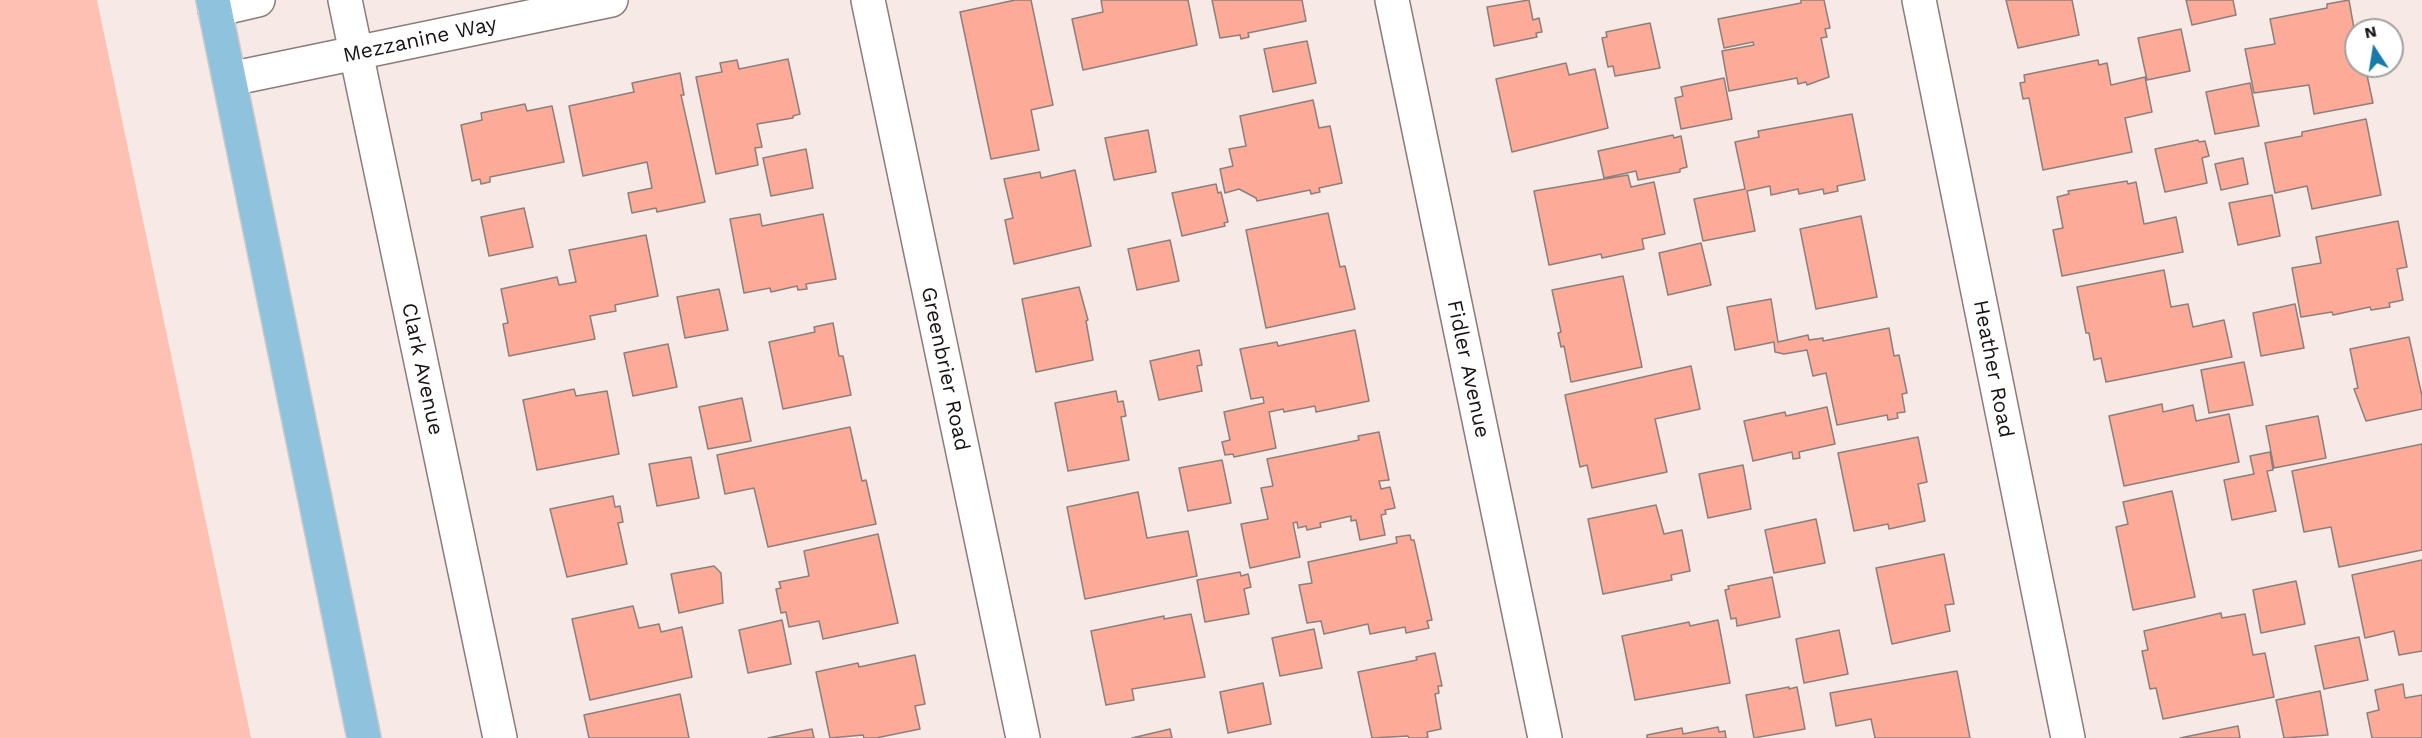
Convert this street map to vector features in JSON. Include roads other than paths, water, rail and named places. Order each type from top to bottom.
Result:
[{"type":"main road","points":[[214,5],[364,738]]},
{"type":"street","points":[[214,5],[258,0]]},
{"type":"street","name":"Clark Avenue","points":[[345,0],[500,738]]},
{"type":"street","name":"Mezzanine Way","points":[[230,79],[611,0]]},
{"type":"street","name":"Greenbrier Road","points":[[868,0],[1023,738]]},
{"type":"street","name":"Fidler Avenue","points":[[1392,0],[1545,738]]},
{"type":"street","name":"Heather Road","points":[[1919,0],[2068,738]]}]
